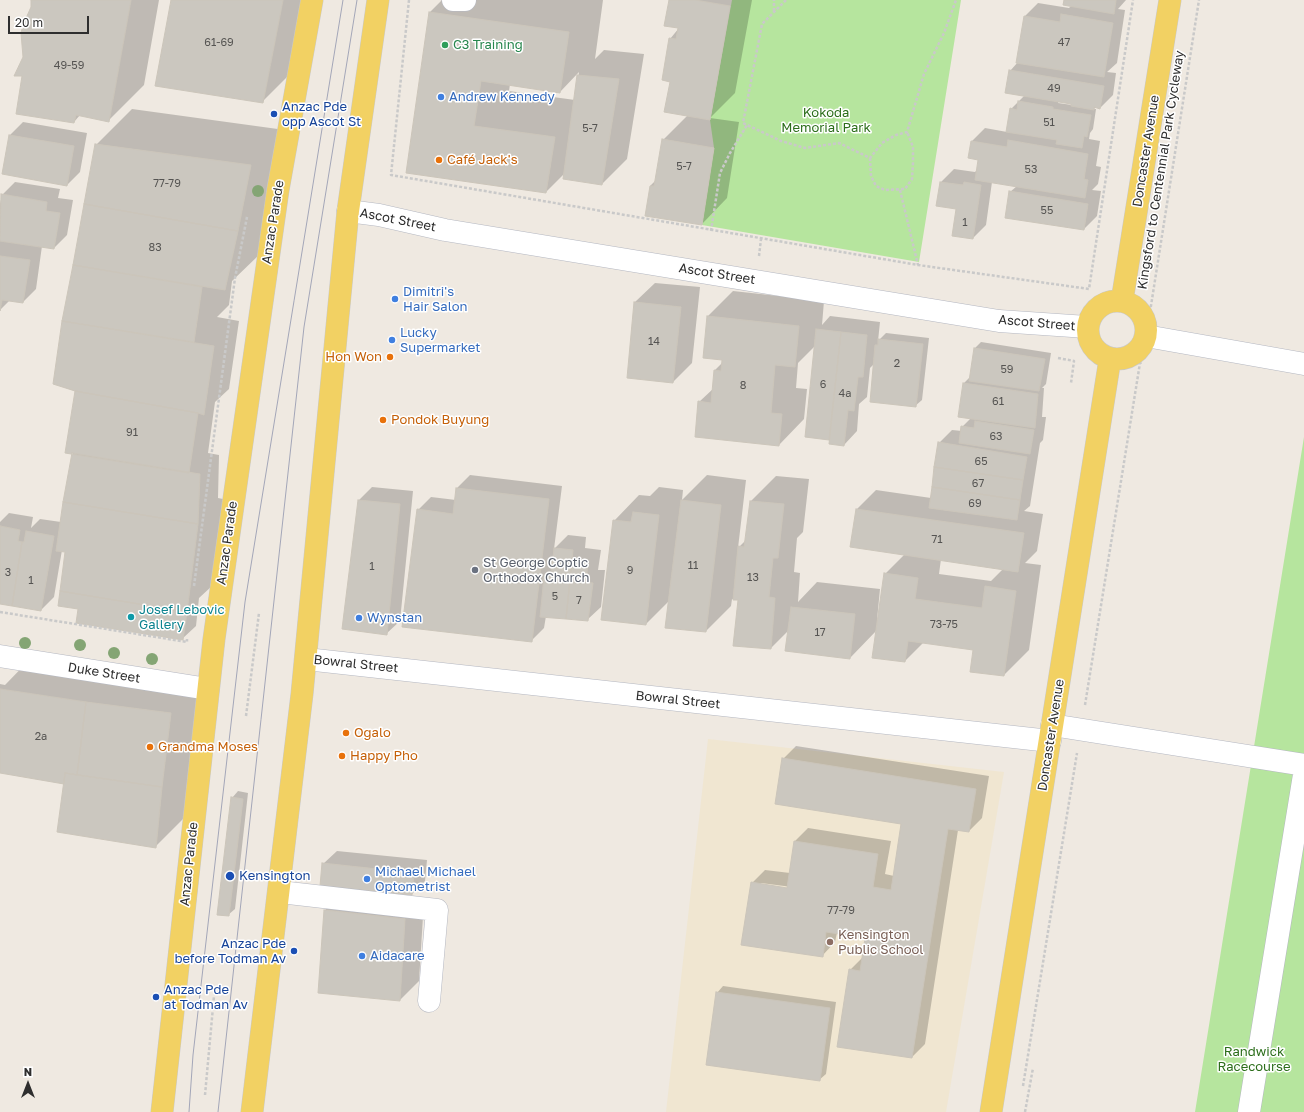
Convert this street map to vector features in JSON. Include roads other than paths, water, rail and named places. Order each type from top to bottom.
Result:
[{"type":"main road","name":"Anzac Parade","points":[[162,1112],[208,689],[276,198],[312,0]]},
{"type":"main road","points":[[252,1112],[280,892],[306,659],[348,211],[378,0]]},
{"type":"main road","name":"Doncaster Avenue","points":[[1122,301],[1170,0]]},
{"type":"main road","points":[[1112,301],[1122,301],[1131,304],[1138,310],[1146,328],[1146,336],[1142,347],[1135,354],[1126,358],[1110,359],[1098,354],[1091,346],[1087,327],[1089,318],[1102,304],[1112,301]]},
{"type":"main road","name":"Doncaster Avenue","points":[[992,1112],[1110,359]]},
{"type":"street","points":[[453,0],[464,0]]},
{"type":"street","name":"Ascot Street","points":[[348,211],[379,215],[460,232],[999,320],[1087,327]]},
{"type":"street","points":[[1146,336],[1304,364]]},
{"type":"street","name":"Duke Street","points":[[0,656],[208,689]]},
{"type":"street","name":"Bowral Street","points":[[306,659],[1051,733],[1304,765]]},
{"type":"street","points":[[1250,1112],[1304,774]]},
{"type":"street","points":[[280,892],[437,910],[429,1001]]},
{"type":"tram line","points":[[189,1112],[193,1055],[245,602],[343,0]]},
{"type":"tram line","points":[[218,1112],[304,327],[357,0]]},
{"type":"place","name":"C3 Training","points":[[445,45]]},
{"type":"place","name":"Andrew Kennedy","points":[[441,97]]},
{"type":"place","name":"Anzac Pde opp Ascot St","points":[[274,114]]},
{"type":"place","name":"Café Jack's","points":[[439,160]]},
{"type":"place","name":"Dimitri's Hair Salon","points":[[395,299]]},
{"type":"place","name":"Lucky Supermarket","points":[[392,340]]},
{"type":"place","name":"Hon Won","points":[[390,357]]},
{"type":"place","name":"Pondok Buyung","points":[[383,420]]},
{"type":"place","name":"St George Coptic Orthodox Church","points":[[475,570]]},
{"type":"place","name":"Josef Lebovic Gallery","points":[[131,617]]},
{"type":"place","name":"Wynstan","points":[[359,618]]},
{"type":"place","name":"Ogalo","points":[[346,733]]},
{"type":"place","name":"Grandma Moses","points":[[150,747]]},
{"type":"place","name":"Happy Pho","points":[[342,756]]},
{"type":"place","name":"Kensington","points":[[230,876]]},
{"type":"place","name":"Michael Michael Optometrist","points":[[367,879]]},
{"type":"place","name":"Kensington Public School","points":[[830,942]]},
{"type":"place","name":"Anzac Pde before Todman Av","points":[[294,951]]},
{"type":"place","name":"Aidacare","points":[[362,956]]},
{"type":"place","name":"Anzac Pde at Todman Av","points":[[156,997]]},
{"type":"park label","name":"Kokoda Memorial Park","points":[[826,120]]},
{"type":"park label","name":"Randwick Racecourse","points":[[1254,1060]]}]
